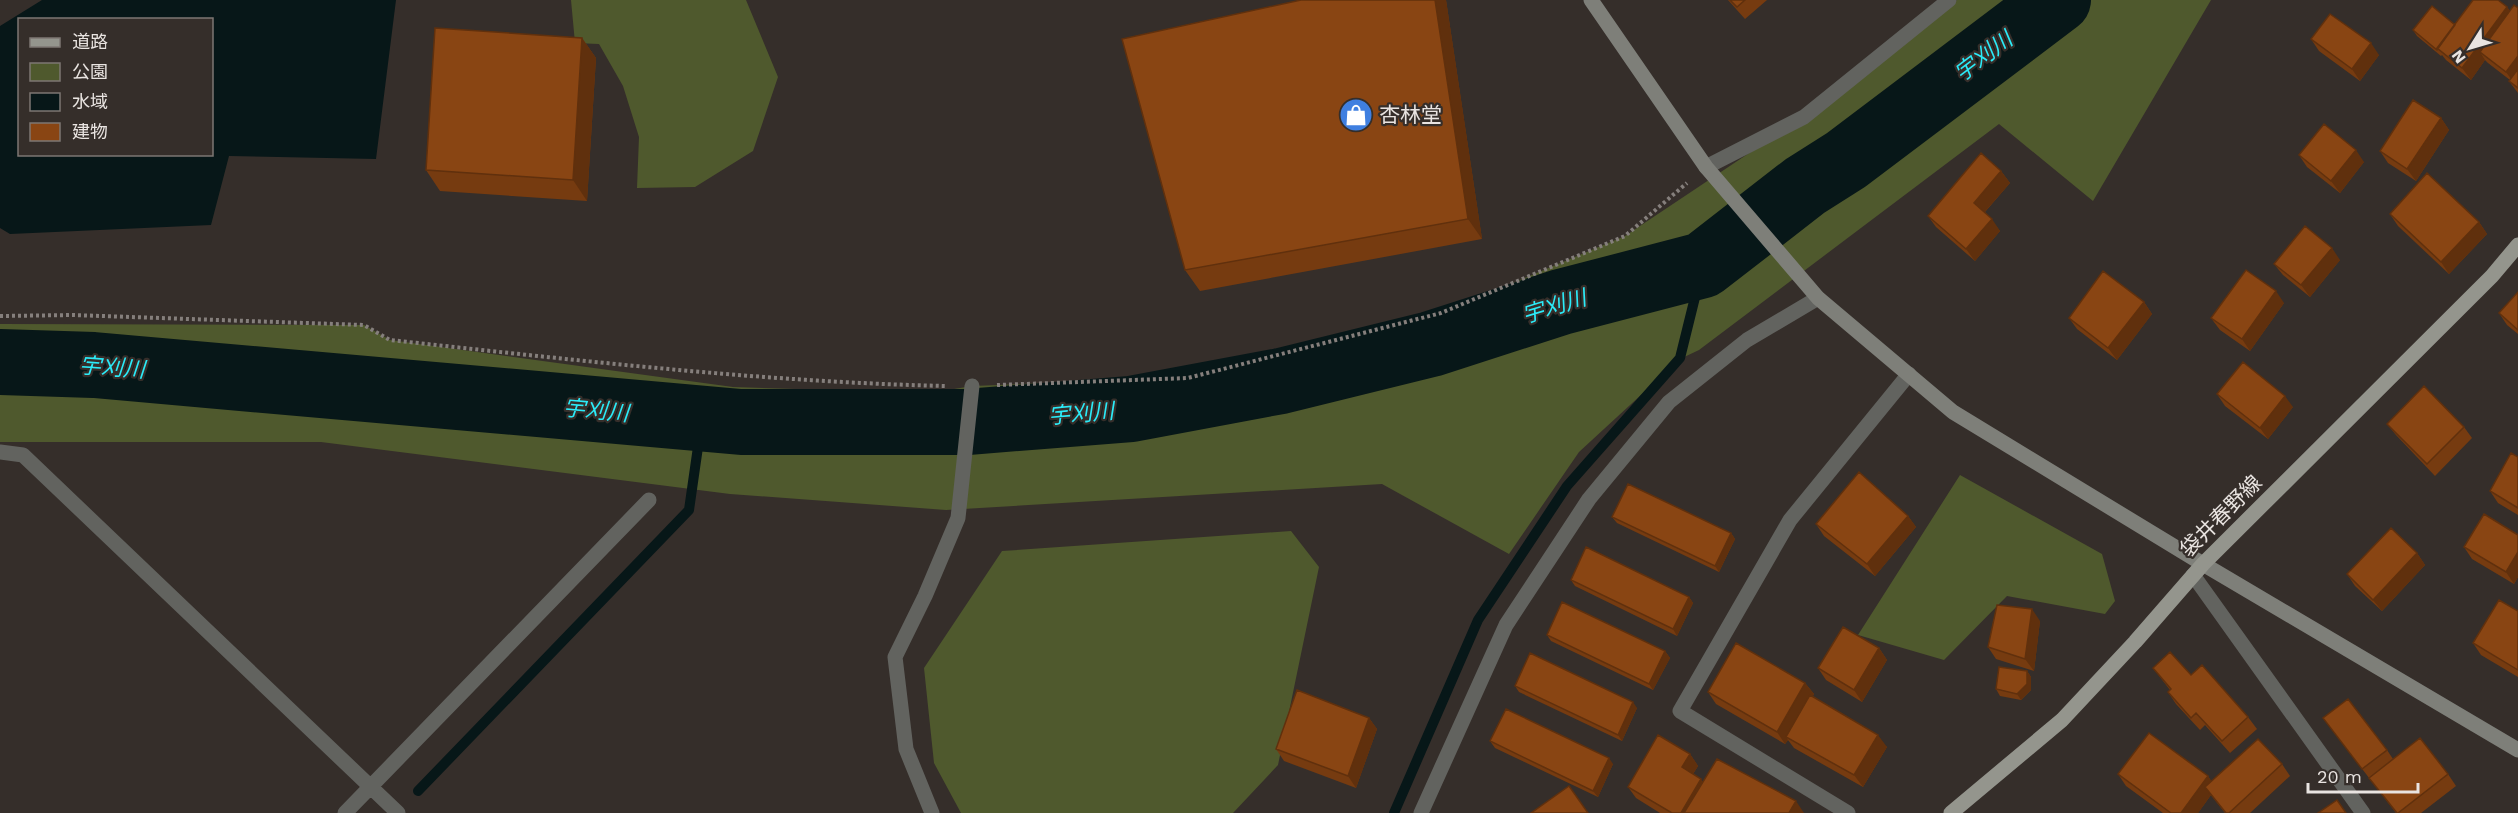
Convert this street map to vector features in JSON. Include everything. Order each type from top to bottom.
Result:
[{"type":"main road","name":"袋井春野線","points":[[1951,813],[2062,720],[2135,642],[2198,569],[2484,285],[2518,245]]},
{"type":"street","points":[[1592,0],[1706,167],[1818,298],[1953,412],[2198,569],[2518,750]]},
{"type":"street","points":[[1706,167],[1804,117],[1949,0]]},
{"type":"street","points":[[1421,813],[1506,625],[1589,499],[1669,402],[1747,340],[1818,298]]},
{"type":"street","points":[[1848,813],[1680,711],[1790,520],[1909,374]]},
{"type":"street","points":[[932,813],[906,749],[895,657],[925,596],[958,518],[972,386]]},
{"type":"street","points":[[0,452],[23,454],[398,813]]},
{"type":"street","points":[[345,813],[649,500]]},
{"type":"street","points":[[2198,569],[2363,813]]},
{"type":"path","points":[[0,316],[73,315],[364,325],[390,340],[611,364],[880,385],[972,386],[1188,378],[1441,313],[1624,236],[1706,167]]},
{"type":"green space","points":[[571,0],[746,0],[778,77],[753,151],[695,187],[637,188],[639,137],[623,86],[599,44],[575,43]]},
{"type":"green space","points":[[1957,0],[2211,0],[2093,201],[1999,124],[1699,350],[1680,359],[1579,452],[1509,554],[1382,484],[946,510],[730,494],[321,442],[0,442],[0,324],[364,325],[390,340],[733,387],[930,393],[972,386],[1188,378],[1441,313],[1625,236],[1809,113]]},
{"type":"green space","points":[[1960,475],[2102,554],[2115,601],[2105,614],[2007,596],[1944,660],[1858,635]]},
{"type":"green space","points":[[1291,531],[1319,567],[1278,765],[1233,813],[961,813],[934,763],[924,668],[1002,551]]},
{"type":"water","points":[[42,0],[396,0],[376,159],[229,156],[211,225],[10,234],[0,228],[0,26]]},
{"type":"building","points":[[1301,0],[1435,0],[1468,219],[1185,270],[1122,39]]},
{"type":"building","points":[[1730,0],[1745,0],[1737,7]]},
{"type":"building","points":[[2473,0],[2498,0],[2507,7],[2462,68],[2437,48]]},
{"type":"building","points":[[2514,5],[2518,8],[2518,56],[2506,72],[2480,52]]},
{"type":"building","points":[[2432,6],[2455,25],[2437,50],[2413,30]]},
{"type":"building","points":[[2330,14],[2371,43],[2352,69],[2311,39]]},
{"type":"building","points":[[435,28],[582,38],[573,180],[426,170]]},
{"type":"building","points":[[2518,69],[2518,88],[2509,81]]},
{"type":"building","points":[[2413,100],[2441,118],[2407,169],[2380,151]]},
{"type":"building","points":[[2324,124],[2356,150],[2331,181],[2299,155]]},
{"type":"building","points":[[1981,153],[2001,171],[1974,203],[1992,219],[1966,249],[1928,216]]},
{"type":"building","points":[[2427,173],[2479,222],[2441,262],[2390,214]]},
{"type":"building","points":[[2305,226],[2332,248],[2301,285],[2274,264]]},
{"type":"building","points":[[2246,270],[2276,291],[2242,339],[2211,318]]},
{"type":"building","points":[[2103,271],[2144,302],[2108,348],[2069,318]]},
{"type":"building","points":[[2518,292],[2518,330],[2499,313]]},
{"type":"building","points":[[2243,362],[2285,396],[2260,428],[2217,394]]},
{"type":"building","points":[[2424,386],[2464,427],[2427,464],[2387,424]]},
{"type":"building","points":[[2511,453],[2518,457],[2518,508],[2490,491]]},
{"type":"building","points":[[1859,472],[1908,516],[1867,564],[1816,524]]},
{"type":"building","points":[[1628,484],[1731,533],[1715,566],[1612,517]]},
{"type":"building","points":[[2484,514],[2518,535],[2518,552],[2506,572],[2464,547]]},
{"type":"building","points":[[2391,528],[2417,553],[2373,600],[2347,574]]},
{"type":"building","points":[[1586,547],[1689,597],[1673,629],[1571,580]]},
{"type":"building","points":[[2499,600],[2518,611],[2518,670],[2473,643]]},
{"type":"building","points":[[1562,602],[1665,651],[1649,684],[1547,635]]},
{"type":"building","points":[[1997,605],[2032,609],[2025,659],[1988,647]]},
{"type":"building","points":[[1843,627],[1879,648],[1854,690],[1818,668]]},
{"type":"building","points":[[1736,643],[1805,683],[1777,732],[1708,692]]},
{"type":"building","points":[[2170,652],[2191,675],[2202,665],[2248,717],[2222,741],[2196,713],[2191,718],[2168,692],[2171,689],[2153,668]]},
{"type":"building","points":[[1530,653],[1633,702],[1618,735],[1515,686]]},
{"type":"building","points":[[1999,667],[2027,671],[2027,684],[2017,694],[1996,689]]},
{"type":"building","points":[[1297,690],[1369,718],[1348,776],[1276,749]]},
{"type":"building","points":[[1810,695],[1878,735],[1854,775],[1786,737]]},
{"type":"building","points":[[2348,699],[2387,750],[2362,769],[2323,718]]},
{"type":"building","points":[[1506,709],[1609,758],[1593,791],[1490,741]]},
{"type":"building","points":[[2149,733],[2208,776],[2181,813],[2171,813],[2118,774]]},
{"type":"building","points":[[1658,735],[1690,754],[1682,767],[1701,779],[1681,813],[1672,813],[1628,787]]},
{"type":"building","points":[[2420,738],[2448,774],[2397,813],[2369,778]]},
{"type":"building","points":[[2258,739],[2282,764],[2229,813],[2226,813],[2205,787]]},
{"type":"building","points":[[1717,759],[1796,801],[1789,813],[1684,813]]},
{"type":"building","points":[[1569,786],[1588,813],[1531,813]]},
{"type":"building","points":[[2337,800],[2346,813],[2318,813]]},
{"type":"waterway","name":"宇刈川","points":[[0,362],[94,365],[741,422],[967,422],[1131,409],[1281,381],[1431,344],[1561,302],[1703,265],[1805,186],[1846,160],[2058,0]]},
{"type":"waterway","points":[[1394,813],[1478,620],[1567,486],[1680,358],[1703,265]]},
{"type":"waterway","points":[[418,791],[689,510],[702,419]]},
{"type":"place","name":"杏林堂","points":[[1356,115]]}]
